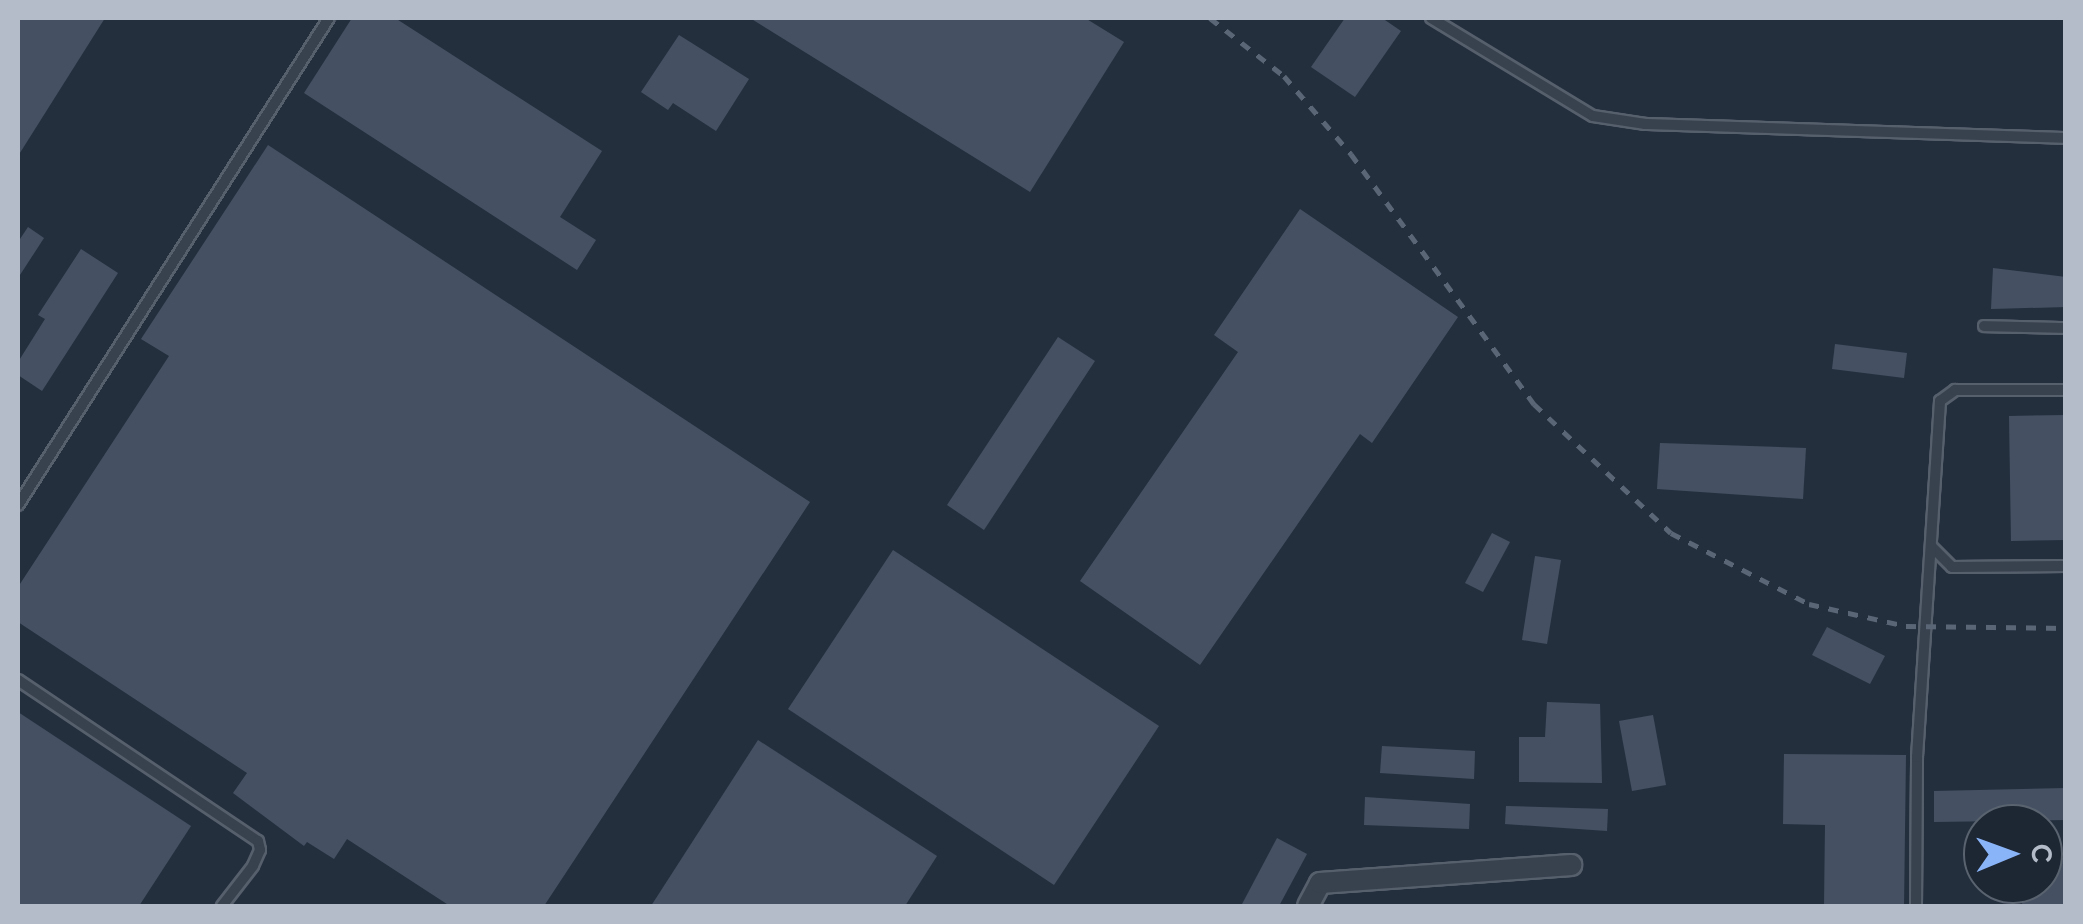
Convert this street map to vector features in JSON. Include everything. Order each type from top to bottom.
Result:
[{"type":"street","points":[[1308,906],[1320,883],[1571,865]]},
{"type":"lane","points":[[18,505],[330,18]]},
{"type":"lane","points":[[1431,18],[1593,116],[1645,124],[2066,138]]},
{"type":"lane","points":[[1984,326],[2066,328]]},
{"type":"lane","points":[[1916,906],[1918,756],[1940,401],[1955,390],[2066,390]]},
{"type":"lane","points":[[1932,548],[1952,567],[2066,566]]},
{"type":"lane","points":[[18,680],[258,841],[260,850],[252,866],[222,906]]},
{"type":"building","points":[[18,18],[105,18],[18,156]]},
{"type":"building","points":[[352,18],[395,18],[602,151],[560,217],[596,240],[577,270],[304,93]]},
{"type":"building","points":[[750,18],[1085,18],[1124,42],[1030,192]]},
{"type":"building","points":[[1345,18],[1382,18],[1401,31],[1355,97],[1311,67]]},
{"type":"building","points":[[679,35],[749,79],[716,131],[673,103],[668,110],[641,92]]},
{"type":"building","points":[[268,145],[810,502],[544,906],[450,906],[347,839],[334,859],[307,842],[304,846],[233,793],[247,773],[18,622],[18,587],[169,356],[141,339]]},
{"type":"building","points":[[1300,209],[1458,317],[1372,443],[1360,434],[1200,665],[1080,581],[1238,352],[1214,335]]},
{"type":"building","points":[[28,227],[44,238],[18,278],[18,242]]},
{"type":"building","points":[[81,249],[118,273],[42,391],[18,375],[18,362],[45,319],[38,315]]},
{"type":"building","points":[[1993,268],[2066,277],[2066,307],[1991,309]]},
{"type":"building","points":[[1058,337],[1095,361],[984,530],[947,505]]},
{"type":"building","points":[[1835,344],[1907,353],[1904,378],[1832,369]]},
{"type":"building","points":[[2066,415],[2066,540],[2011,541],[2009,416]]},
{"type":"building","points":[[1660,443],[1806,448],[1803,499],[1657,489]]},
{"type":"building","points":[[1492,533],[1510,542],[1483,592],[1465,583]]},
{"type":"building","points":[[893,550],[1159,726],[1054,885],[788,709]]},
{"type":"building","points":[[1535,556],[1561,560],[1547,644],[1522,640]]},
{"type":"building","points":[[1827,627],[1885,656],[1870,684],[1812,655]]},
{"type":"building","points":[[1547,702],[1600,704],[1602,783],[1519,782],[1519,737],[1545,737]]},
{"type":"building","points":[[18,712],[191,826],[139,906],[18,906]]},
{"type":"building","points":[[1653,715],[1666,785],[1632,791],[1619,721]]},
{"type":"building","points":[[758,740],[937,856],[905,906],[651,906]]},
{"type":"building","points":[[1382,746],[1475,751],[1474,779],[1380,773]]},
{"type":"building","points":[[1784,754],[1906,755],[1904,906],[1824,906],[1825,825],[1783,824]]},
{"type":"building","points":[[2066,788],[2066,820],[2063,804],[1963,804],[1963,822],[1934,822],[1934,791]]},
{"type":"building","points":[[1365,797],[1470,804],[1469,829],[1364,825]]},
{"type":"building","points":[[1506,806],[1608,809],[1607,831],[1505,824]]},
{"type":"building","points":[[1277,838],[1307,854],[1279,906],[1241,906]]},
{"type":"building","points":[[2063,858],[2066,858],[2066,906],[2022,906],[2063,904]]},
{"type":"railway","points":[[1210,18],[1284,76],[1351,154],[1534,404],[1671,533],[1809,604],[1906,626],[2066,628]]}]
